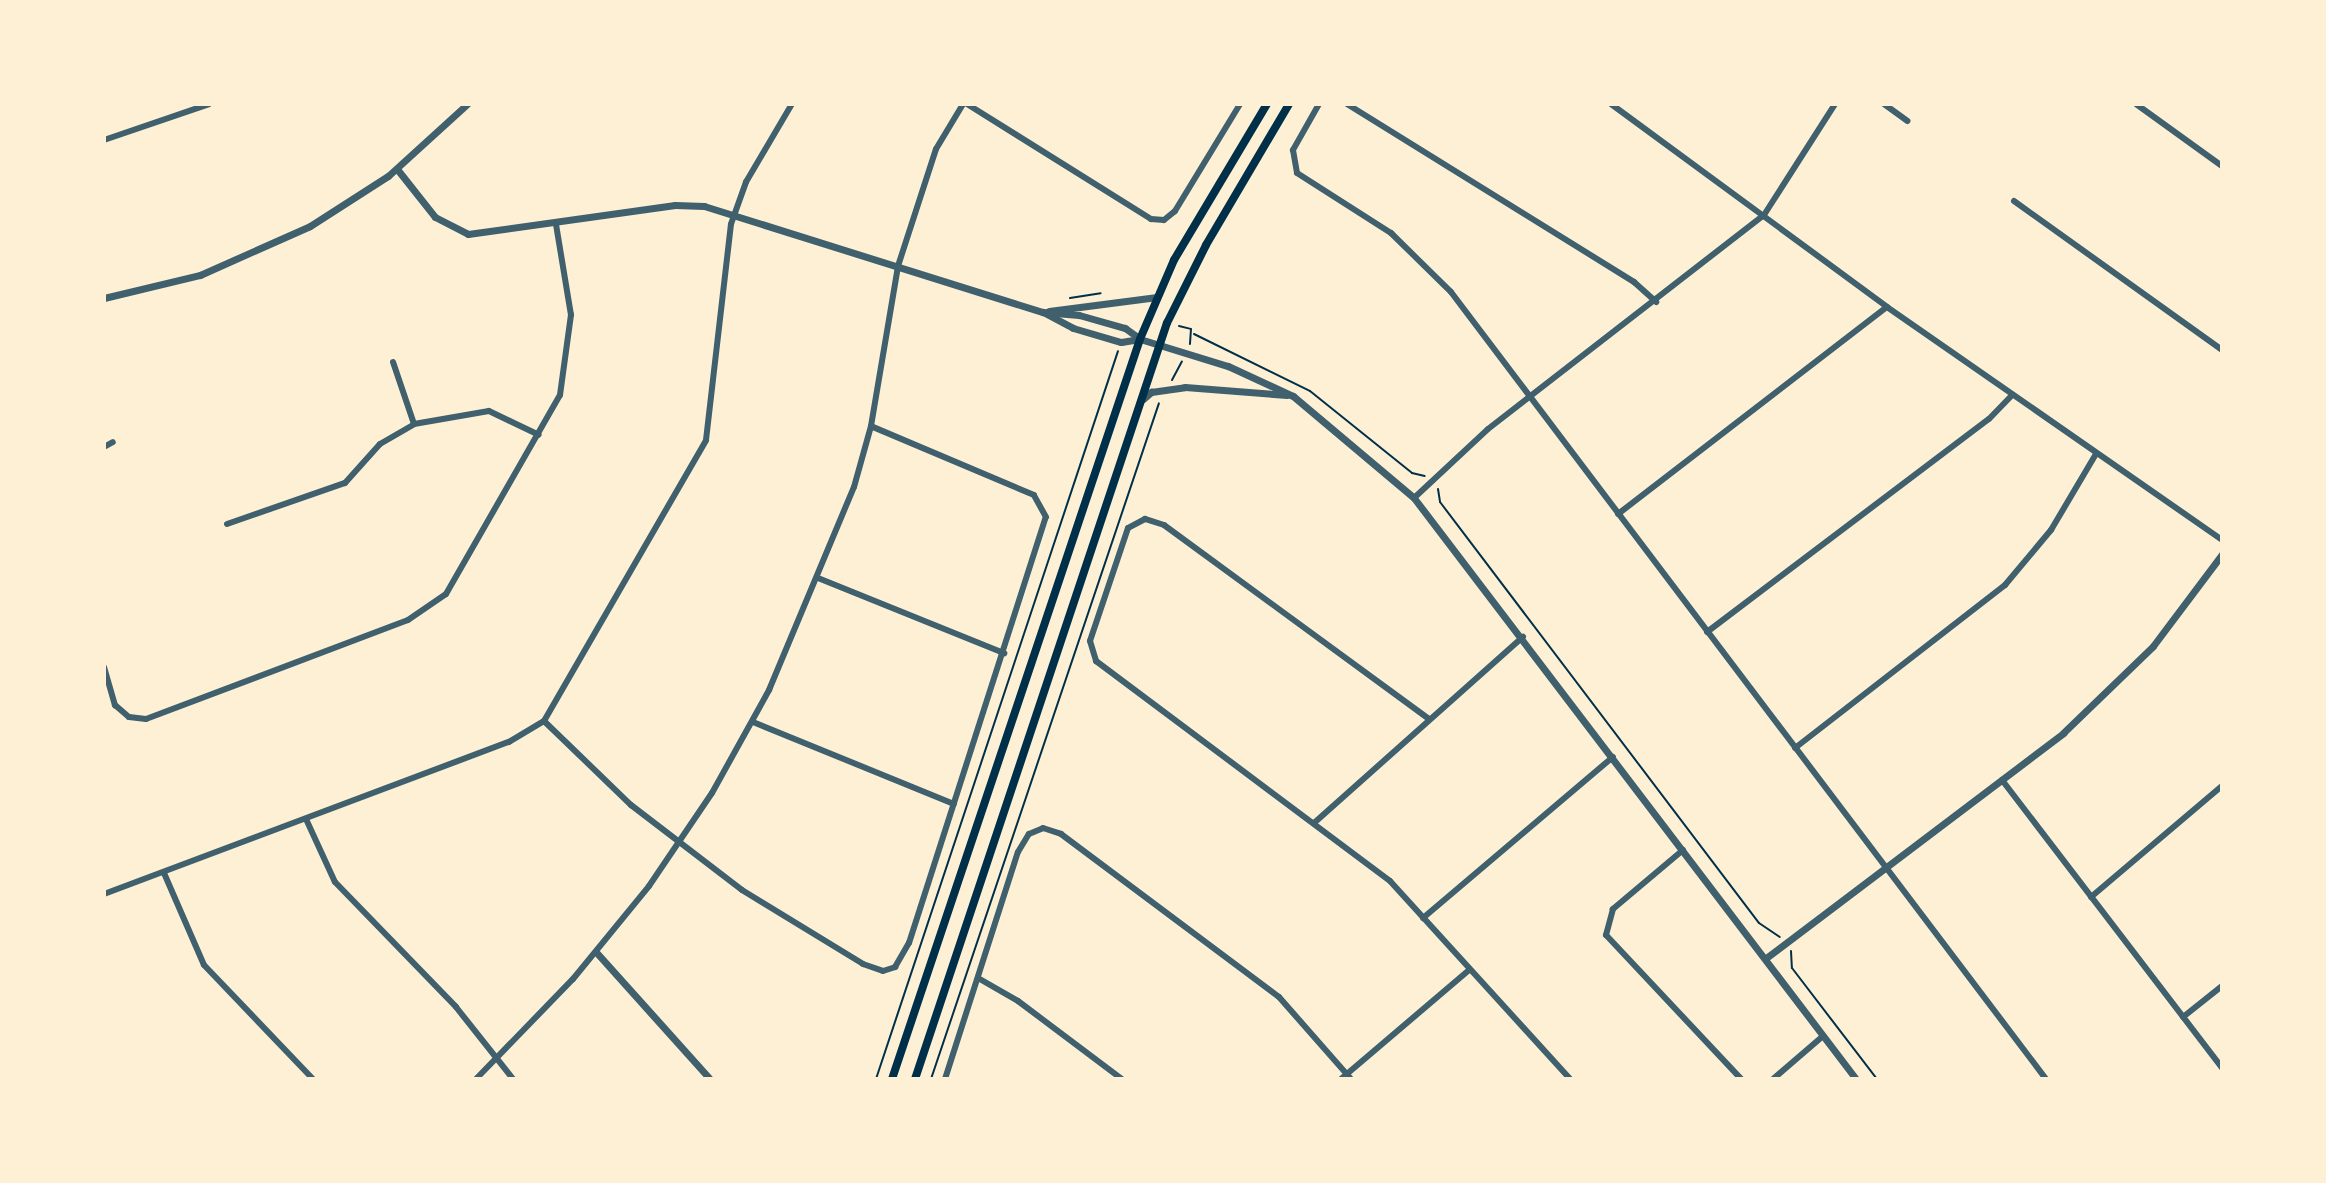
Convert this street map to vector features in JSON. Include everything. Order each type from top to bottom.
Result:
[{"type":"main road","points":[[892,1079],[1140,339],[1157,297],[1267,104]]},
{"type":"main road","points":[[915,1079],[1167,323],[1206,245],[1289,104]]},
{"type":"street","points":[[104,140],[209,104]]},
{"type":"street","points":[[104,298],[163,286],[254,254],[330,215],[397,169],[467,104]]},
{"type":"street","points":[[104,894],[509,742],[544,721],[706,440],[734,214],[746,182],[792,104]]},
{"type":"street","points":[[476,1079],[596,952],[679,844],[753,722],[818,578],[871,426],[898,266],[936,149],[965,104],[1151,219],[1164,220],[1175,211],[1240,104]]},
{"type":"street","points":[[1319,104],[1296,143],[1292,164],[1300,176],[1416,254],[1530,397],[2046,1079]]},
{"type":"street","points":[[1347,104],[1634,282],[1656,302]]},
{"type":"street","points":[[1611,104],[1887,307],[2222,540]]},
{"type":"street","points":[[1414,498],[1530,397],[1764,215],[1835,104]]},
{"type":"street","points":[[1884,104],[1907,121]]},
{"type":"street","points":[[2136,104],[2222,166]]},
{"type":"street","points":[[397,169],[435,217],[459,231],[478,234],[675,205],[734,214],[1043,312],[1073,328],[1121,342],[1140,339]]},
{"type":"street","points":[[2014,201],[2222,350]]},
{"type":"street","points":[[104,667],[121,713],[146,719],[422,613],[456,581],[560,395],[570,328],[556,224]]},
{"type":"street","points":[[1043,312],[1157,297]]},
{"type":"street","points":[[1618,514],[1887,307]]},
{"type":"street","points":[[1043,312],[1079,315],[1125,328],[1140,339],[1187,352],[1293,396],[1414,498],[1523,637],[1856,1079]]},
{"type":"street","points":[[393,362],[414,424]]},
{"type":"street","points":[[1137,406],[1151,392],[1171,388],[1227,387],[1293,396]]},
{"type":"street","points":[[1707,632],[1989,419],[2012,395]]},
{"type":"street","points":[[227,524],[345,483],[390,436],[414,424],[489,411],[539,435]]},
{"type":"street","points":[[544,721],[679,844],[831,947],[873,969],[892,969],[906,949],[1046,517],[1042,502],[1025,491],[871,426]]},
{"type":"street","points":[[104,447],[113,442]]},
{"type":"street","points":[[1795,748],[2005,585],[2051,530],[2096,454]]},
{"type":"street","points":[[1429,719],[1164,525],[1151,519],[1134,523],[1125,535],[1090,641],[1093,656],[1390,881],[1468,971],[1570,1079]]},
{"type":"street","points":[[1766,958],[2002,780],[2125,676],[2182,611],[2222,554]]},
{"type":"street","points":[[818,578],[1004,653]]},
{"type":"street","points":[[1314,823],[1523,637]]},
{"type":"street","points":[[753,722],[954,804]]},
{"type":"street","points":[[1423,918],[1613,757]]},
{"type":"street","points":[[2002,780],[2222,1068]]},
{"type":"street","points":[[2091,897],[2222,786]]},
{"type":"street","points":[[306,819],[335,882],[456,1007],[513,1079]]},
{"type":"street","points":[[945,1079],[1021,844],[1034,831],[1048,829],[1279,997],[1346,1077],[1468,971]]},
{"type":"street","points":[[1683,850],[1613,909],[1606,935],[1741,1079]]},
{"type":"street","points":[[164,873],[204,965],[313,1079]]},
{"type":"street","points":[[596,952],[710,1079]]},
{"type":"street","points":[[978,978],[1018,1001],[1122,1079]]},
{"type":"street","points":[[2183,1017],[2222,986]]},
{"type":"street","points":[[1773,1079],[1823,1036]]},
{"type":"path","points":[[931,1079],[1153,411],[1170,397],[1187,352],[1191,329],[1167,323]]},
{"type":"path","points":[[876,1079],[1121,342]]}]
